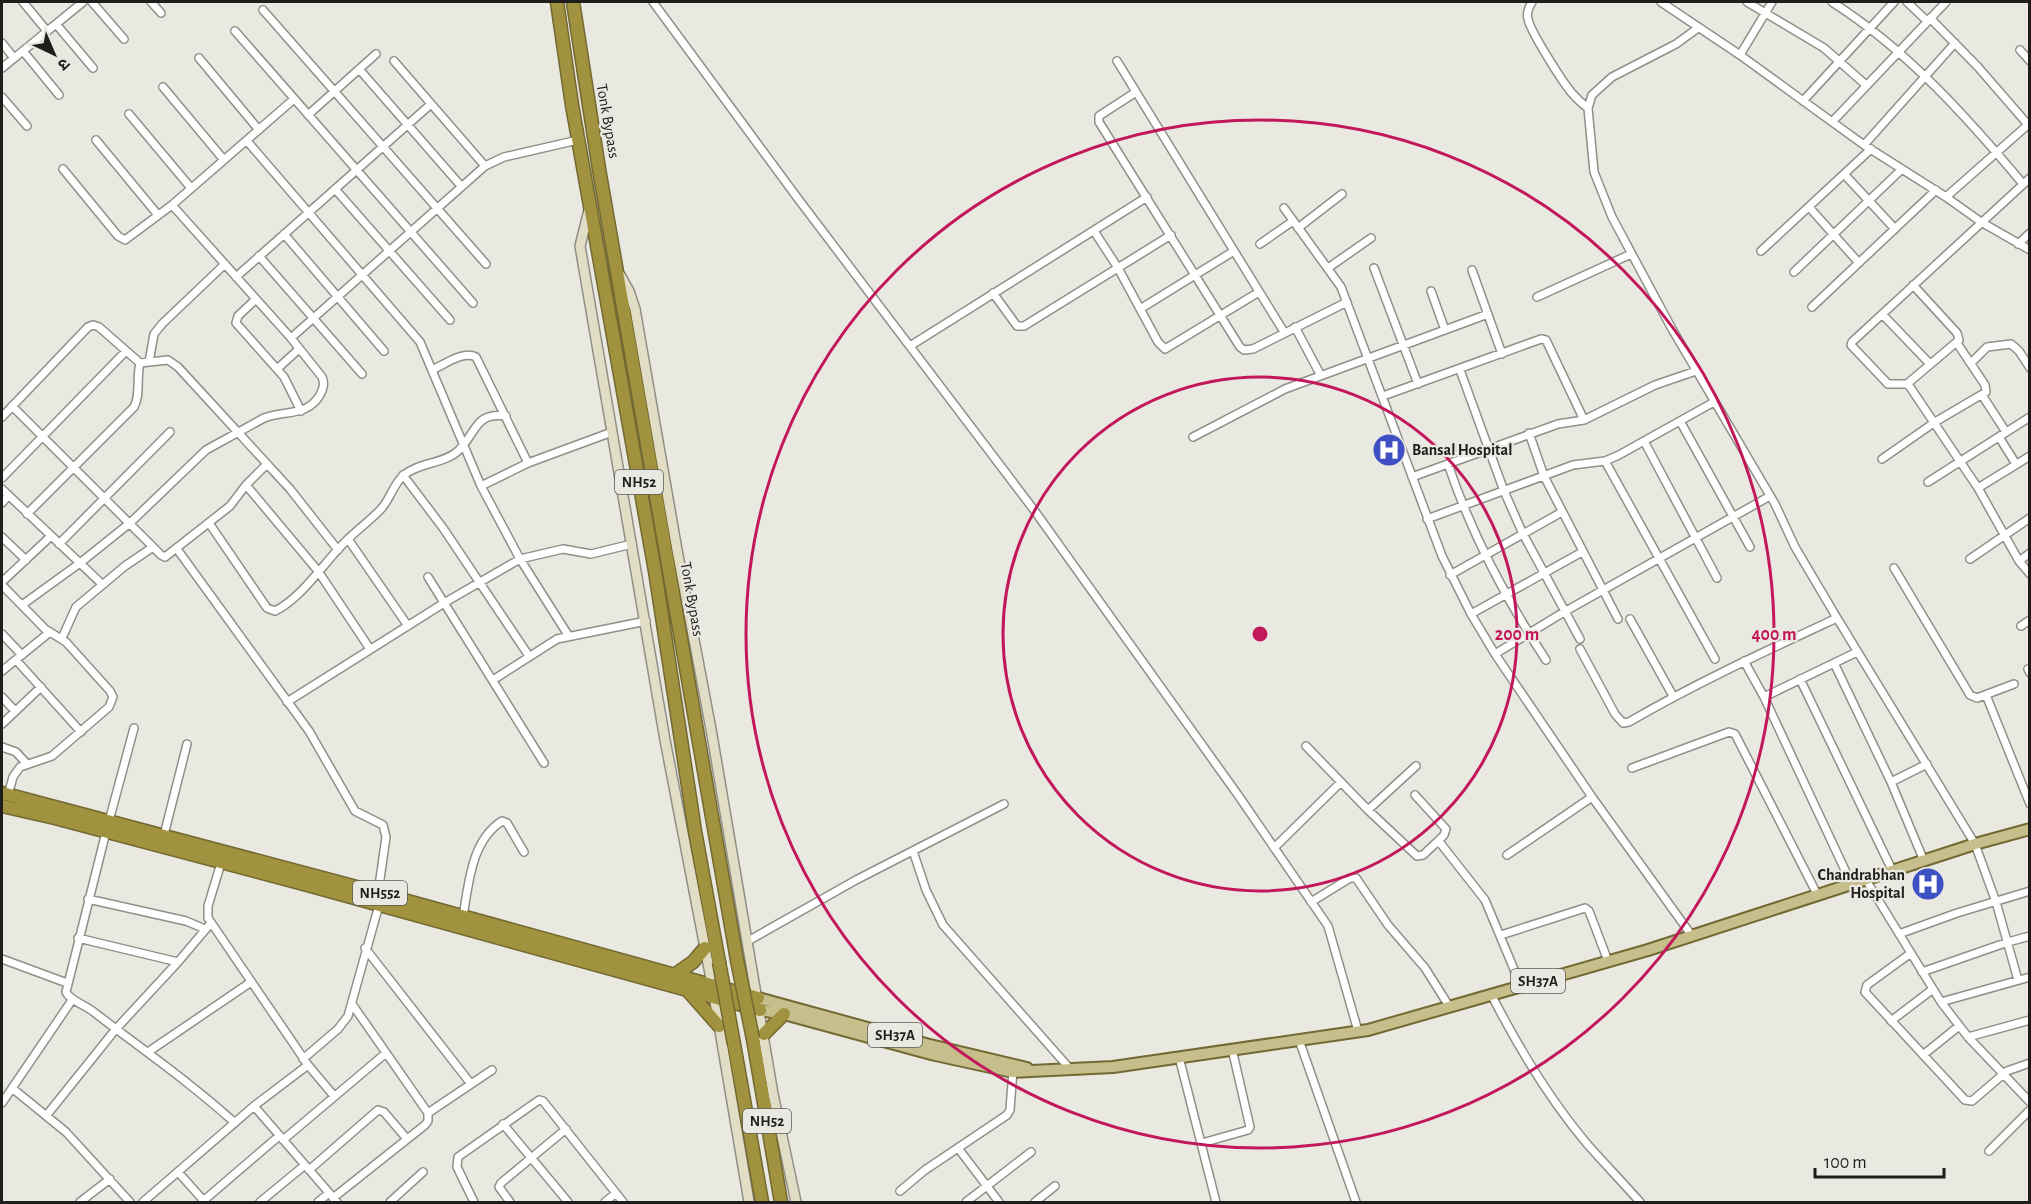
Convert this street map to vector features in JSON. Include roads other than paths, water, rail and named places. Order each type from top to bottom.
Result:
[{"type":"highway","name":"NH52","points":[[557,2],[578,140],[655,571],[695,831],[762,1203]]},
{"type":"highway","name":"Tonk Bypass","points":[[573,2],[617,270],[737,960],[758,1036],[781,1203]]},
{"type":"highway","name":"NH552","points":[[5,794],[222,863],[463,916],[712,984],[759,1004]]},
{"type":"highway","name":"NH552","points":[[2,806],[164,835],[713,997],[759,1004]]},
{"type":"highway","points":[[676,974],[693,962],[705,948]]},
{"type":"highway","points":[[686,989],[719,1026]]},
{"type":"highway","points":[[758,1036],[784,1014]]},
{"type":"main road","name":"SH37A","points":[[759,1004],[784,1014],[931,1054],[1013,1068],[1071,1070],[1179,1057],[1358,1031],[1692,936],[1975,844],[2030,829]]},
{"type":"main road","name":"SH37A","points":[[759,1004],[926,1044],[1013,1068]]},
{"type":"street","points":[[23,2],[47,31]]},
{"type":"street","points":[[2,68],[82,2]]},
{"type":"street","points":[[92,2],[124,39]]},
{"type":"street","points":[[152,2],[161,13]]},
{"type":"street","points":[[653,2],[1034,510],[1328,926],[1358,1031]]},
{"type":"street","points":[[1532,2],[1527,18],[1532,30],[1569,90],[1588,108]]},
{"type":"street","points":[[1661,2],[1740,55],[1867,147],[1936,190],[1981,222],[2030,250]]},
{"type":"street","points":[[1748,2],[1810,39],[1866,85]]},
{"type":"street","points":[[1740,55],[1772,2]]},
{"type":"street","points":[[1832,2],[1868,28],[1924,76],[1956,107],[2023,184]]},
{"type":"street","points":[[1803,101],[1894,2]]},
{"type":"street","points":[[1907,2],[1955,43],[2029,125],[1946,197]]},
{"type":"street","points":[[1833,122],[1946,2]]},
{"type":"street","points":[[263,10],[486,264]]},
{"type":"street","points":[[56,24],[93,68]]},
{"type":"street","points":[[1698,28],[1676,44],[1612,77],[1592,95],[1588,108],[1594,172],[1612,217],[1631,254],[1696,371],[1770,496],[1795,547],[1975,844],[1996,902],[2018,980]]},
{"type":"street","points":[[235,31],[473,303]]},
{"type":"street","points":[[2,43],[14,58]]},
{"type":"street","points":[[1761,251],[1844,174],[1924,76],[1955,43]]},
{"type":"street","points":[[2020,50],[2030,61]]},
{"type":"street","points":[[23,51],[59,94]]},
{"type":"street","points":[[308,115],[376,54]]},
{"type":"street","points":[[199,58],[259,130]]},
{"type":"street","points":[[394,61],[485,166]]},
{"type":"street","points":[[1117,61],[1284,332]]},
{"type":"street","points":[[359,69],[461,186]]},
{"type":"street","points":[[163,87],[224,160]]},
{"type":"street","points":[[1136,92],[1102,113],[1098,119],[1240,347],[1244,350],[1253,349],[1347,302]]},
{"type":"street","points":[[2,97],[27,126]]},
{"type":"street","points":[[63,169],[122,239],[129,238],[247,141],[294,99]]},
{"type":"street","points":[[236,277],[431,104]]},
{"type":"street","points":[[129,114],[191,188]]},
{"type":"street","points":[[96,140],[158,215]]},
{"type":"street","points":[[291,338],[485,166],[504,157],[578,140]]},
{"type":"street","points":[[247,141],[420,342],[481,486],[520,558],[568,635]]},
{"type":"street","points":[[1794,272],[1902,169]]},
{"type":"street","points":[[1844,174],[1895,229]]},
{"type":"street","points":[[1913,285],[1957,333],[1959,340],[1907,384],[1888,384],[1851,345],[1852,342],[1913,285],[1981,222],[2023,184],[2030,177]]},
{"type":"street","points":[[335,189],[450,320]]},
{"type":"street","points":[[1812,307],[1936,190]]},
{"type":"street","points":[[1298,228],[1342,194]]},
{"type":"street","points":[[910,346],[1147,197]]},
{"type":"street","points":[[22,605],[130,523],[206,450],[274,414],[309,408],[316,402],[323,390],[322,377],[291,338],[171,205]]},
{"type":"street","points":[[590,206],[580,246],[665,740],[712,984],[749,1203]]},
{"type":"street","points":[[1809,207],[1859,263]]},
{"type":"street","points":[[1284,208],[1341,287],[1450,575],[1471,614],[1495,654],[1592,797],[1692,936]]},
{"type":"street","points":[[1260,244],[1293,221]]},
{"type":"street","points":[[1094,231],[1118,268],[1158,342],[1165,349],[1259,292]]},
{"type":"street","points":[[2018,244],[2030,233]]},
{"type":"street","points":[[284,234],[384,351]]},
{"type":"street","points":[[993,293],[1020,327],[1171,235]]},
{"type":"street","points":[[1328,268],[1371,238]]},
{"type":"street","points":[[1140,309],[1234,251]]},
{"type":"street","points":[[1538,297],[1631,254]]},
{"type":"street","points":[[259,256],[362,374]]},
{"type":"street","points":[[149,362],[151,344],[158,329],[225,264]]},
{"type":"street","points":[[1374,268],[1418,384]]},
{"type":"street","points":[[617,270],[629,291],[635,309],[759,1004],[758,1036],[774,1094],[796,1203]]},
{"type":"street","points":[[1472,270],[1502,354]]},
{"type":"street","points":[[1431,291],[1444,330]]},
{"type":"street","points":[[256,299],[238,316],[236,323],[287,382],[301,411]]},
{"type":"street","points":[[1193,437],[1285,389],[1320,374],[1488,314]]},
{"type":"street","points":[[1882,314],[1930,364]]},
{"type":"street","points":[[2,417],[88,327],[93,325],[99,327],[140,363],[168,360],[173,362],[290,489],[338,549]]},
{"type":"street","points":[[1295,327],[1320,374]]},
{"type":"street","points":[[1383,396],[1541,339],[1546,340],[1584,420]]},
{"type":"street","points":[[1882,459],[1935,422],[1982,395],[1986,388],[1957,343]]},
{"type":"street","points":[[1971,363],[1987,347],[2010,344],[2019,351],[2030,368]]},
{"type":"street","points":[[276,369],[300,349]]},
{"type":"street","points":[[2,478],[125,352]]},
{"type":"street","points":[[432,370],[462,356],[473,355],[528,463]]},
{"type":"street","points":[[27,514],[134,407],[138,400],[136,383],[140,363]]},
{"type":"street","points":[[1460,370],[1504,490],[1523,534],[1580,639]]},
{"type":"street","points":[[1412,477],[1530,433],[1558,424],[1584,420],[1655,385],[1696,371]]},
{"type":"street","points":[[1907,384],[1978,488],[2019,561],[2030,574]]},
{"type":"street","points":[[1982,395],[2016,464]]},
{"type":"street","points":[[1428,519],[1585,462],[1605,461],[1714,402]]},
{"type":"street","points":[[12,406],[165,557],[230,506],[246,485],[267,464]]},
{"type":"street","points":[[209,523],[271,611],[281,608],[301,592],[338,549],[381,509],[403,475],[412,469],[456,453],[477,423],[486,417],[495,414],[506,416]]},
{"type":"street","points":[[1680,421],[1750,547]]},
{"type":"street","points":[[1928,482],[2003,434],[2028,421]]},
{"type":"street","points":[[59,544],[170,432]]},
{"type":"street","points":[[481,486],[528,463],[612,432]]},
{"type":"street","points":[[1530,433],[1544,476],[1618,619]]},
{"type":"street","points":[[1644,441],[1717,578]]},
{"type":"street","points":[[1978,488],[2030,456]]},
{"type":"street","points":[[1605,461],[1715,659]]},
{"type":"street","points":[[1448,464],[1462,506],[1486,555],[1528,633],[1546,660]]},
{"type":"street","points":[[403,475],[443,528],[529,656]]},
{"type":"street","points":[[246,485],[318,571],[370,649]]},
{"type":"street","points":[[2,489],[102,584]]},
{"type":"street","points":[[2,503],[8,496]]},
{"type":"street","points":[[1495,654],[1657,558],[1770,496]]},
{"type":"street","points":[[1450,575],[1562,512]]},
{"type":"street","points":[[1970,559],[2030,518]]},
{"type":"street","points":[[5,794],[20,767],[52,756],[109,707],[113,697],[73,648],[62,638],[50,633],[2,584],[51,536]]},
{"type":"street","points":[[2,537],[26,560]]},
{"type":"street","points":[[348,539],[408,626]]},
{"type":"street","points":[[287,702],[520,558],[563,549],[591,554],[633,544]]},
{"type":"street","points":[[62,638],[76,608],[102,584],[153,547]]},
{"type":"street","points":[[143,1203],[305,1062],[348,1016],[379,899],[386,830],[383,825],[355,811],[309,731],[177,549]]},
{"type":"street","points":[[1471,614],[1582,552]]},
{"type":"street","points":[[2019,561],[2030,553]]},
{"type":"street","points":[[1894,568],[1970,695],[1977,698],[1986,696],[2014,684]]},
{"type":"street","points":[[428,577],[544,763]]},
{"type":"street","points":[[1580,649],[1615,714],[1623,723],[1629,722],[1673,696],[1744,661],[1837,618]]},
{"type":"street","points":[[1630,619],[1673,696]]},
{"type":"street","points":[[2021,626],[2030,620]]},
{"type":"street","points":[[494,680],[547,644],[568,635],[646,621]]},
{"type":"street","points":[[2,671],[50,633]]},
{"type":"street","points":[[2,634],[41,687],[81,732]]},
{"type":"street","points":[[1764,697],[1857,652]]},
{"type":"street","points":[[1744,661],[1764,697],[1852,885]]},
{"type":"street","points":[[1834,663],[1891,782],[1924,861]]},
{"type":"street","points":[[1800,680],[1893,872]]},
{"type":"street","points":[[2,724],[41,687]]},
{"type":"street","points":[[1986,696],[2030,804]]},
{"type":"street","points":[[2,698],[15,711]]},
{"type":"street","points":[[134,728],[88,899],[66,992],[72,1000],[83,1003],[115,1030],[148,1052],[235,1123]]},
{"type":"street","points":[[1632,768],[1729,732],[1735,734],[1818,896]]},
{"type":"street","points":[[164,835],[187,744]]},
{"type":"street","points":[[1306,746],[1368,810],[1417,856],[1423,855],[1437,842],[1446,829],[1415,795]]},
{"type":"street","points":[[2,747],[16,752],[27,764]]},
{"type":"street","points":[[1891,782],[1927,764]]},
{"type":"street","points":[[1368,810],[1416,766]]},
{"type":"street","points":[[1274,848],[1341,782]]},
{"type":"street","points":[[1508,855],[1592,797]]},
{"type":"street","points":[[748,941],[855,880],[1004,804]]},
{"type":"street","points":[[463,916],[474,858],[479,845],[497,824],[505,821],[524,852]]},
{"type":"street","points":[[1437,842],[1480,892],[1494,917],[1521,986]]},
{"type":"street","points":[[913,851],[926,890],[943,925],[1071,1070]]},
{"type":"street","points":[[222,863],[208,906],[208,926],[251,982],[305,1062],[334,1096]]},
{"type":"street","points":[[1311,902],[1350,878],[1356,878],[1388,925],[1429,974],[1449,1006]]},
{"type":"street","points":[[1866,880],[1941,1002],[1968,1037],[2030,1102]]},
{"type":"street","points":[[1899,934],[2030,891]]},
{"type":"street","points":[[88,899],[208,926]]},
{"type":"street","points":[[1501,935],[1585,908],[1589,911],[1608,961]]},
{"type":"street","points":[[46,1116],[115,1030],[208,926]]},
{"type":"street","points":[[1922,972],[2030,936]]},
{"type":"street","points":[[78,938],[178,962]]},
{"type":"street","points":[[366,948],[471,1084]]},
{"type":"street","points":[[1911,953],[1864,988],[1865,992],[1969,1102],[2010,1069],[2030,1063]]},
{"type":"street","points":[[2,959],[67,983]]},
{"type":"street","points":[[1941,1002],[2030,977]]},
{"type":"street","points":[[148,1052],[251,982]]},
{"type":"street","points":[[1890,1021],[1933,989]]},
{"type":"street","points":[[1491,994],[1542,1083],[1587,1143],[1640,1203]]},
{"type":"street","points":[[2,1103],[72,1000]]},
{"type":"street","points":[[318,1203],[333,1198],[428,1121],[428,1113],[352,1004]]},
{"type":"street","points":[[1968,1037],[2030,1020]]},
{"type":"street","points":[[1923,1055],[1959,1026]]},
{"type":"street","points":[[1299,1040],[1356,1203]]},
{"type":"street","points":[[1202,1143],[1248,1130],[1250,1127],[1232,1049]]},
{"type":"street","points":[[178,1172],[203,1202],[386,1053]]},
{"type":"street","points":[[1179,1057],[1216,1203]]},
{"type":"street","points":[[900,1191],[925,1170],[1007,1115],[1010,1110],[1013,1068]]},
{"type":"street","points":[[428,1113],[492,1070]]},
{"type":"street","points":[[12,1088],[66,1132],[130,1203]]},
{"type":"street","points":[[474,1203],[458,1167],[458,1157],[539,1100],[543,1101],[567,1129],[623,1203]]},
{"type":"street","points":[[254,1106],[333,1198]]},
{"type":"street","points":[[260,1203],[378,1110],[384,1112],[408,1139]]},
{"type":"street","points":[[1989,1152],[2030,1110]]},
{"type":"street","points":[[503,1124],[568,1203]]},
{"type":"street","points":[[510,1203],[499,1187],[567,1129]]},
{"type":"street","points":[[958,1148],[999,1203]]},
{"type":"street","points":[[966,1203],[1030,1152]]},
{"type":"street","points":[[390,1203],[423,1172]]},
{"type":"street","points":[[80,1203],[110,1179]]},
{"type":"street","points":[[1035,1203],[1055,1186]]},
{"type":"street","points":[[605,1203],[616,1193]]},
{"type":"place","name":"Bansal Hospital","points":[[1389,450]]},
{"type":"place","name":"Chandrabhan Hospital","points":[[1928,884]]}]
